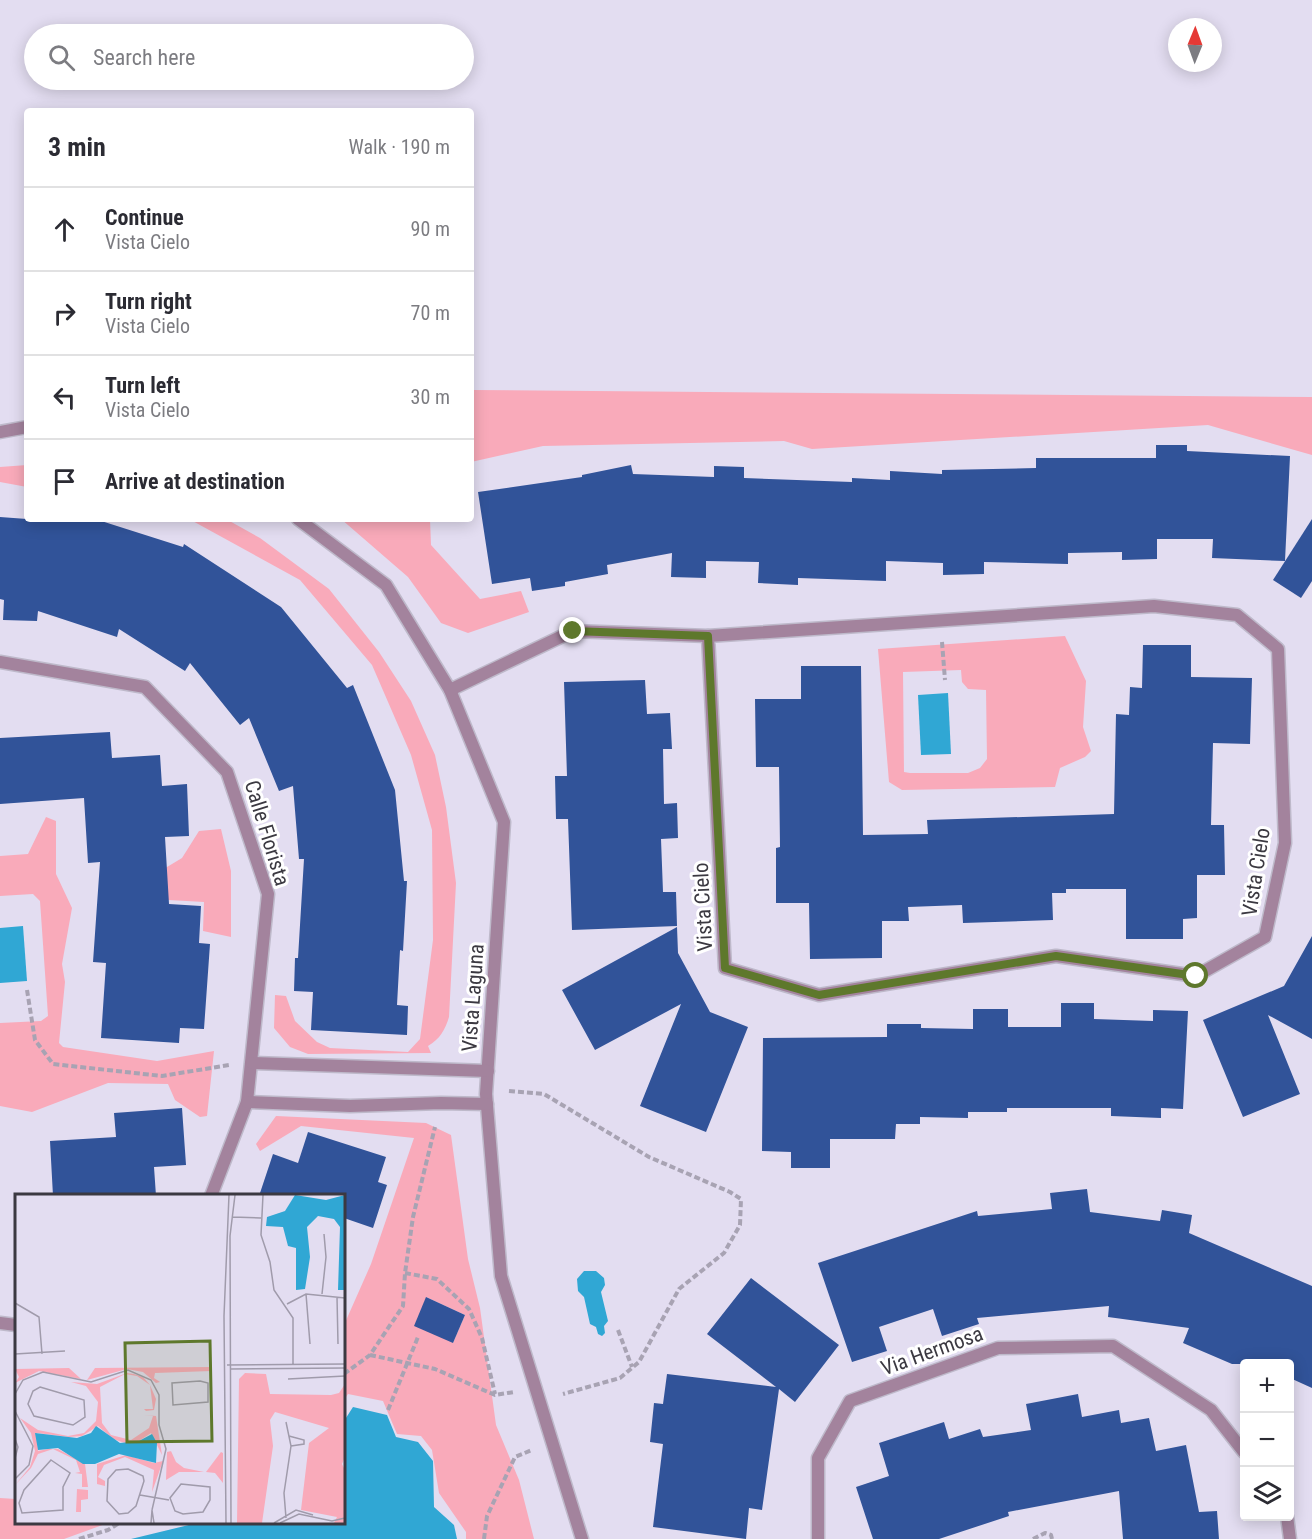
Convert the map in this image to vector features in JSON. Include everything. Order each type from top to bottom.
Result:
[{"type":"street","points":[[0,432],[24,428]]},
{"type":"street","name":"Vista Laguna","points":[[302,522],[386,585],[450,690],[504,822],[486,1099],[501,1276],[582,1539]]},
{"type":"street","name":"Vista Cielo","points":[[450,690],[573,631],[708,636],[1154,606],[1238,615],[1278,649],[1285,843],[1265,937],[1196,976],[1056,956],[819,995],[725,968],[708,636]]},
{"type":"street","name":"Calle Florista","points":[[0,662],[145,687],[227,772],[268,894],[247,1102],[212,1194]]},
{"type":"street","points":[[252,1063],[488,1071]]},
{"type":"street","points":[[247,1102],[350,1106],[486,1099]]},
{"type":"street","points":[[0,1323],[15,1325]]},
{"type":"street","name":"Via Hermosa","points":[[818,1539],[818,1458],[850,1401],[998,1348],[1113,1346],[1211,1410],[1240,1446]]},
{"type":"street","points":[[1288,1521],[1290,1539]]},
{"type":"path","points":[[941,620],[945,680]]},
{"type":"path","points":[[27,990],[35,1040],[53,1064],[162,1076],[216,1066],[252,1063]]},
{"type":"path","points":[[370,1355],[435,1369],[495,1395],[537,1395],[620,1378],[639,1362],[679,1289],[724,1254],[740,1225],[741,1199],[649,1157],[544,1094],[513,1091],[486,1099]]},
{"type":"path","points":[[345,1373],[370,1355],[403,1306],[413,1217],[441,1103]]},
{"type":"path","points":[[405,1273],[437,1279],[469,1309],[483,1338],[495,1395]]},
{"type":"path","points":[[618,1330],[632,1367]]},
{"type":"path","points":[[388,1410],[418,1337]]},
{"type":"path","points":[[484,1539],[488,1516],[514,1457],[551,1443]]},
{"type":"path","points":[[79,1539],[108,1530],[118,1524]]},
{"type":"path","points":[[1033,1539],[1045,1533],[1051,1535],[1052,1539]]},
{"type":"shaded area","points":[[474,390],[1312,397],[1312,455],[1208,425],[812,449],[784,441],[543,446],[474,461]]},
{"type":"shaded area","points":[[24,465],[24,486],[0,482],[0,467]]},
{"type":"shaded area","points":[[194,522],[231,522],[260,538],[329,589],[379,652],[411,701],[435,755],[446,807],[456,883],[449,1017],[442,1034],[428,1046],[431,1053],[308,1054],[290,1047],[274,1028],[275,995],[286,996],[295,1021],[317,1042],[330,1048],[408,1052],[420,1039],[433,940],[432,830],[411,755],[372,665],[300,580]]},
{"type":"shaded area","points":[[344,522],[430,522],[431,545],[480,599],[521,591],[529,612],[468,633],[441,623],[408,577]]},
{"type":"shaded area","points":[[1065,636],[1086,681],[1083,727],[1091,751],[1085,757],[1060,768],[1055,787],[902,790],[889,782],[878,649]],"holes":[[[961,670],[962,682],[968,689],[986,690],[987,759],[980,768],[968,773],[904,772],[903,672]]]},
{"type":"shaded area","points":[[46,817],[56,821],[56,874],[72,908],[62,964],[65,982],[59,1043],[63,1047],[157,1061],[214,1051],[207,1116],[200,1117],[175,1100],[168,1084],[108,1083],[32,1112],[0,1106],[0,1023],[41,1021],[48,1016],[40,901],[33,894],[0,896],[0,856],[28,854]]},
{"type":"shaded area","points":[[221,829],[231,871],[231,937],[203,931],[204,902],[151,899],[162,870],[182,858],[199,831]]},
{"type":"shaded area","points":[[276,1116],[426,1123],[451,1135],[468,1259],[480,1308],[496,1425],[519,1480],[534,1539],[466,1539],[466,1532],[439,1493],[432,1450],[421,1436],[397,1434],[383,1401],[348,1394],[345,1398],[345,1323],[371,1264],[414,1138],[301,1126],[260,1151],[256,1144]],"holes":[[[426,1297],[465,1315],[453,1343]]]},
{"type":"shaded area","points":[[0,1498],[15,1499],[15,1524],[105,1524],[64,1539],[0,1539]]},
{"type":"water","points":[[948,693],[951,754],[921,755],[918,695]]},
{"type":"water","points":[[23,926],[27,981],[0,983],[0,928]]},
{"type":"water","points":[[584,1271],[596,1271],[604,1278],[605,1285],[601,1292],[608,1321],[604,1326],[605,1333],[602,1336],[598,1334],[596,1327],[590,1324],[584,1297],[578,1291],[577,1279]]},
{"type":"water","points":[[353,1407],[387,1415],[396,1437],[418,1442],[433,1461],[434,1507],[454,1525],[457,1539],[131,1539],[193,1524],[345,1524],[345,1419]]},
{"type":"building","points":[[1156,445],[1187,445],[1187,451],[1290,456],[1285,561],[1212,558],[1213,539],[1157,539],[1157,559],[1122,560],[1122,552],[1068,553],[1068,564],[984,562],[984,574],[943,575],[943,563],[886,561],[886,581],[798,578],[798,585],[758,583],[759,562],[706,561],[706,578],[671,577],[672,553],[607,565],[608,574],[565,582],[565,586],[532,591],[530,578],[492,584],[478,492],[582,477],[582,475],[631,465],[633,474],[714,477],[714,466],[744,467],[744,478],[852,482],[852,478],[890,480],[890,471],[942,474],[942,470],[1036,468],[1036,458],[1156,458]]},
{"type":"building","points":[[0,517],[24,519],[24,522],[104,522],[183,547],[184,544],[281,607],[347,688],[353,685],[395,790],[404,881],[407,881],[397,1005],[408,1006],[407,1035],[311,1030],[313,992],[294,991],[304,859],[299,859],[293,786],[279,791],[249,718],[240,725],[190,663],[185,671],[119,629],[117,637],[38,611],[37,621],[3,620],[4,600],[0,599]]},
{"type":"building","points":[[1312,519],[1312,581],[1301,598],[1273,580]]},
{"type":"building","points":[[1143,645],[1191,645],[1191,677],[1252,678],[1250,744],[1213,743],[1211,825],[1224,825],[1225,875],[1197,875],[1197,918],[1183,919],[1183,939],[1126,939],[1126,889],[1066,889],[1066,893],[1052,893],[1053,920],[963,923],[962,905],[908,907],[909,921],[882,921],[882,958],[810,959],[809,903],[776,903],[776,848],[780,847],[779,767],[756,767],[755,699],[801,699],[801,666],[861,666],[863,835],[928,834],[927,820],[1114,814],[1116,714],[1129,715],[1130,687],[1142,688]]},
{"type":"building","points":[[645,680],[647,714],[670,713],[672,749],[663,749],[664,804],[677,803],[678,838],[661,839],[663,892],[676,892],[677,926],[572,930],[568,819],[556,819],[555,776],[567,776],[564,682]]},
{"type":"building","points":[[110,732],[112,758],[160,755],[162,786],[187,784],[189,836],[165,837],[169,904],[201,906],[199,943],[210,944],[204,1029],[180,1028],[179,1043],[101,1038],[106,963],[93,962],[100,862],[88,863],[84,798],[0,804],[0,738]]},
{"type":"building","points":[[677,927],[678,953],[710,1012],[748,1027],[706,1132],[640,1106],[681,1004],[595,1050],[562,990]]},
{"type":"building","points":[[1312,936],[1312,1039],[1268,1015],[1300,1094],[1243,1117],[1203,1020],[1284,986]]},
{"type":"building","points":[[1061,1003],[1094,1003],[1094,1019],[1153,1021],[1153,1010],[1188,1011],[1183,1109],[1161,1108],[1161,1118],[1111,1116],[1111,1108],[1007,1108],[1007,1112],[968,1112],[968,1118],[920,1117],[920,1124],[896,1124],[895,1139],[830,1139],[830,1168],[791,1168],[791,1152],[762,1151],[763,1038],[887,1037],[887,1024],[921,1024],[921,1028],[973,1029],[973,1009],[1008,1009],[1008,1027],[1061,1027]]},
{"type":"building","points":[[182,1108],[186,1165],[154,1167],[156,1194],[53,1194],[50,1141],[116,1137],[114,1113]]},
{"type":"building","points":[[308,1132],[386,1157],[378,1182],[387,1185],[373,1228],[345,1218],[345,1194],[260,1194],[273,1154],[298,1163]]},
{"type":"building","points":[[1087,1189],[1090,1212],[1160,1221],[1162,1210],[1192,1215],[1189,1233],[1312,1286],[1312,1388],[1294,1380],[1294,1359],[1240,1359],[1240,1364],[1232,1364],[1183,1343],[1189,1328],[1108,1317],[1109,1306],[977,1318],[979,1324],[942,1336],[933,1309],[879,1327],[887,1351],[852,1362],[818,1263],[977,1211],[978,1216],[1052,1209],[1050,1193]]},
{"type":"building","points":[[751,1278],[839,1345],[795,1402],[779,1389],[762,1510],[749,1508],[746,1539],[653,1527],[663,1444],[650,1442],[654,1403],[663,1404],[667,1374],[776,1387],[707,1334]]},
{"type":"building","points":[[426,1297],[465,1315],[453,1343],[414,1326]]},
{"type":"building","points":[[1078,1394],[1082,1417],[1119,1410],[1121,1423],[1149,1418],[1156,1451],[1186,1445],[1199,1512],[1217,1511],[1219,1539],[1123,1539],[1119,1491],[1008,1512],[1009,1516],[939,1539],[873,1539],[856,1487],[889,1476],[879,1443],[944,1422],[949,1439],[980,1429],[983,1437],[1031,1430],[1026,1404]]},
{"type":"route","points":[[573,631],[708,636],[725,968],[819,995],[1056,956],[1196,976]]}]
